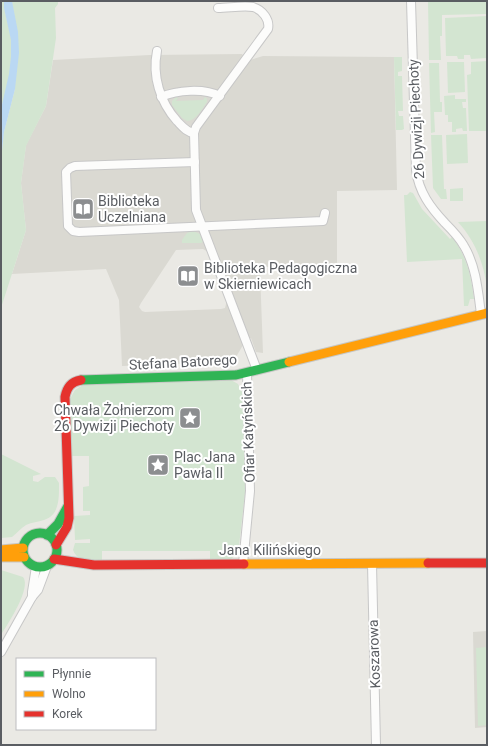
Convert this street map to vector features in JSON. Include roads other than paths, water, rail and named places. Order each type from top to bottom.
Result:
[{"type":"street","name":"26 Dywizji Piechoty","points":[[411,1],[416,170],[418,182],[426,200],[459,238],[467,250],[484,313]]},
{"type":"street","points":[[218,8],[254,7],[265,15],[269,23],[268,29],[196,127],[194,133],[196,208],[257,370]]},
{"type":"street","points":[[157,51],[157,82],[161,97],[168,110],[185,130],[194,133]]},
{"type":"street","points":[[161,97],[177,92],[203,91],[220,96]]},
{"type":"street","points":[[195,162],[75,166],[70,168],[66,172],[67,221],[70,228],[79,232],[323,221],[325,219],[325,213]]},
{"type":"street","name":"Stefana Batorego","points":[[56,545],[68,524],[70,514],[68,506],[65,395],[66,390],[72,383],[81,380],[221,376],[247,372],[484,313]]},
{"type":"street","name":"Ofiar Katyńskich","points":[[242,564],[250,491],[247,372]]},
{"type":"street","points":[[47,535],[58,524],[68,506]]},
{"type":"street","points":[[1,652],[32,597],[38,590],[47,566],[54,559],[57,550],[53,540],[47,535],[40,533],[30,536],[26,539],[23,552],[30,564],[36,567],[47,566]]},
{"type":"street","points":[[1,550],[23,552]]},
{"type":"street","points":[[1,557],[23,552]]},
{"type":"street","name":"Jana Kilińskiego","points":[[54,559],[94,565],[487,563]]},
{"type":"street","name":"Koszarowa","points":[[372,564],[376,745]]},
{"type":"street","points":[[32,597],[36,567]]},
{"type":"water","points":[[4,1],[12,1],[18,32],[19,53],[15,89],[4,132],[1,160],[1,109],[9,74],[11,57],[11,40],[4,8]]},
{"type":"place","name":"Biblioteka Uczelniana","points":[[83,209]]},
{"type":"place","name":"Biblioteka Pedagogiczna w Skierniewicach","points":[[188,276]]},
{"type":"place","name":"Chwała Żołnierzom 26 Dywizji Piechoty","points":[[190,418]]},
{"type":"place","name":"Plac Jana Pawła II","points":[[158,465]]}]
